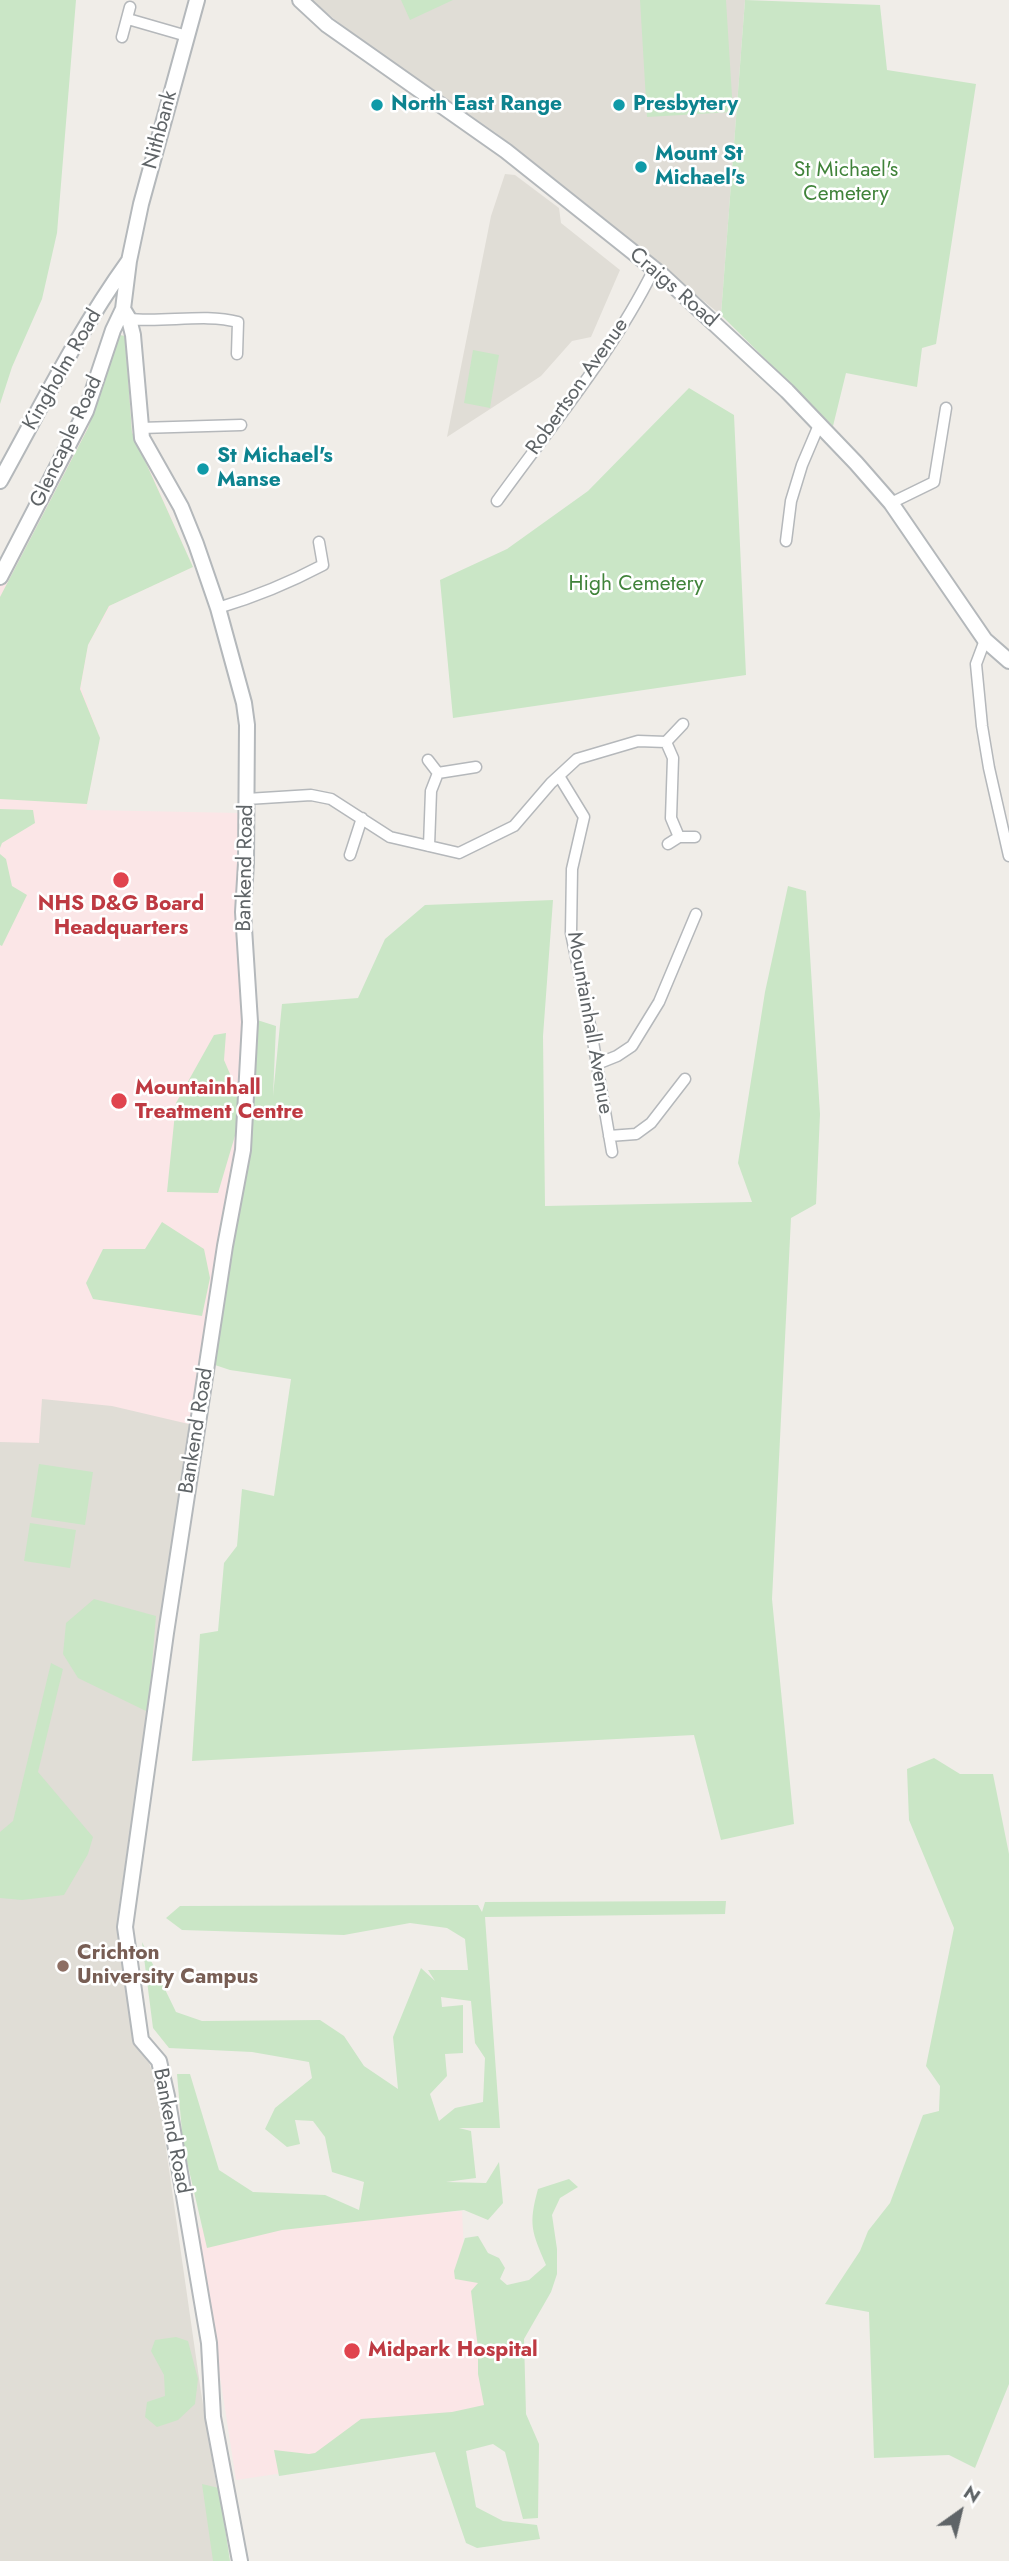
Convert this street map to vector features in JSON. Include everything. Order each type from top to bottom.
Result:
[{"type":"street","name":"Nithbank","points":[[129,261],[141,204],[197,0]]},
{"type":"street","name":"Craigs Road","points":[[300,0],[327,25],[506,151],[654,269],[787,391],[891,503],[985,640],[1008,660]]},
{"type":"street","points":[[122,37],[130,7]]},
{"type":"street","points":[[128,19],[187,36]]},
{"type":"street","name":"Glencaple Road","points":[[0,577],[86,411],[113,330],[126,314],[129,261]]},
{"type":"street","name":"Kingholm Road","points":[[0,481],[79,339],[129,261]]},
{"type":"street","name":"Robertson Avenue","points":[[497,501],[618,332],[654,269]]},
{"type":"street","points":[[126,314],[166,321],[209,319],[238,322],[237,354]]},
{"type":"street","name":"Bankend Road","points":[[126,314],[133,335],[142,438],[181,507],[197,544],[244,702],[247,725],[243,912],[250,1023],[243,1150],[225,1246],[169,1610],[125,1927],[141,2040],[159,2062],[167,2096],[209,2343],[213,2417],[240,2561]]},
{"type":"street","points":[[891,503],[934,482],[946,408]]},
{"type":"street","points":[[140,428],[241,425]]},
{"type":"street","points":[[786,541],[792,501],[802,466],[819,425]]},
{"type":"street","points":[[218,608],[263,593],[323,565],[319,542]]},
{"type":"street","points":[[985,640],[976,664],[982,726],[1009,856]]},
{"type":"street","points":[[247,799],[311,794],[331,799],[390,837],[459,853],[514,826],[577,759],[638,741],[666,742],[683,724]]},
{"type":"street","points":[[666,742],[673,758],[671,818],[679,837]]},
{"type":"street","points":[[428,760],[438,774]]},
{"type":"street","points":[[438,774],[476,767]]},
{"type":"street","points":[[429,846],[431,791],[438,774]]},
{"type":"street","name":"Mountainhall Avenue","points":[[559,776],[584,817],[572,869],[571,933],[612,1152]]},
{"type":"street","points":[[350,855],[362,818]]},
{"type":"street","points":[[668,844],[679,837],[695,837]]},
{"type":"street","points":[[597,1064],[632,1046],[659,1002],[696,914]]},
{"type":"street","points":[[609,1136],[636,1134],[650,1123],[685,1079]]},
{"type":"shaded area","points":[[310,0],[745,0],[721,315],[496,133],[356,36]]},
{"type":"shaded area","points":[[505,174],[515,175],[559,208],[561,223],[620,270],[591,337],[572,341],[541,376],[447,437],[491,216]]},
{"type":"shaded area","name":"Mountainhall Treatment Centre","points":[[112,334],[126,336],[132,429],[193,567],[111,605],[88,645],[81,687],[100,738],[86,810],[241,813],[244,1049],[238,1135],[221,1230],[212,1324],[193,1425],[112,1406],[42,1399],[39,1443],[0,1442],[0,581],[29,527]]},
{"type":"shaded area","name":"Crichton University Campus","points":[[0,1315],[190,1423],[118,1913],[134,2019],[157,2086],[201,2392],[229,2561],[0,2561]]},
{"type":"shaded area","name":"Midpark Hospital","points":[[462,2211],[465,2273],[483,2273],[494,2442],[236,2480],[197,2228]]},
{"type":"green space","points":[[0,0],[76,0],[57,233],[42,299],[12,367],[0,404]]},
{"type":"green space","points":[[401,0],[453,0],[410,20]]},
{"type":"green space","points":[[640,0],[726,0],[733,112],[647,117]]},
{"type":"green space","name":"St Michael's Cemetery","points":[[745,0],[880,5],[887,70],[976,84],[936,344],[922,348],[917,387],[846,373],[833,426],[721,315]]},
{"type":"green space","points":[[120,335],[125,336],[132,432],[193,567],[109,606],[88,645],[80,689],[100,738],[87,804],[0,799],[0,597],[88,428]]},
{"type":"green space","points":[[473,350],[499,355],[490,408],[464,403]]},
{"type":"green space","name":"High Cemetery","points":[[689,388],[734,415],[746,675],[453,718],[440,580],[507,549],[588,491]]},
{"type":"green space","points":[[0,809],[33,810],[35,823],[2,843],[0,848]]},
{"type":"green space","points":[[0,854],[6,859],[12,886],[27,895],[2,946],[0,945]]},
{"type":"green space","points":[[788,886],[806,891],[820,1114],[816,1204],[791,1218],[772,1599],[794,1824],[721,1840],[694,1735],[192,1761],[200,1634],[218,1631],[224,1563],[237,1546],[242,1489],[274,1496],[291,1379],[230,1370],[212,1364],[254,1019],[276,1026],[273,1096],[282,1004],[358,998],[385,939],[425,905],[553,900],[543,1036],[545,1206],[752,1202],[738,1163],[765,992]]},
{"type":"green space","points":[[226,1033],[224,1060],[236,1088],[242,1112],[218,1193],[167,1192],[176,1103],[214,1035]]},
{"type":"green space","points":[[162,1222],[204,1249],[210,1278],[202,1316],[93,1299],[86,1283],[103,1249],[145,1249]]},
{"type":"green space","points":[[39,1464],[93,1472],[85,1525],[31,1517]]},
{"type":"green space","points":[[30,1523],[76,1530],[70,1568],[24,1561]]},
{"type":"green space","points":[[94,1599],[156,1616],[148,1712],[78,1678],[63,1654],[66,1623]]},
{"type":"green space","points":[[51,1663],[63,1669],[38,1772],[93,1837],[88,1854],[64,1895],[22,1900],[0,1898],[0,1832],[13,1821]]},
{"type":"green space","points":[[934,1758],[960,1774],[993,1774],[1009,1854],[1009,2384],[975,2468],[949,2455],[874,2458],[869,2312],[825,2304],[860,2251],[868,2231],[890,2203],[923,2115],[939,2111],[940,2086],[926,2066],[954,1928],[909,1820],[907,1769]]},
{"type":"green space","points":[[726,1901],[725,1914],[485,1917],[500,2128],[459,2128],[471,2131],[476,2178],[446,2182],[486,2183],[499,2162],[503,2203],[488,2220],[464,2210],[282,2230],[207,2248],[183,2144],[177,2074],[190,2074],[219,2170],[253,2192],[325,2195],[359,2210],[364,2182],[332,2172],[325,2137],[313,2121],[295,2120],[300,2144],[287,2147],[265,2129],[275,2108],[312,2078],[309,2062],[252,2052],[169,2048],[153,2028],[142,1942],[176,2012],[202,2021],[320,2020],[344,2036],[364,2066],[398,2089],[393,2037],[421,1968],[435,1981],[428,1970],[468,1970],[465,1939],[447,1928],[410,1923],[344,1935],[182,1930],[166,1918],[180,1906],[478,1905],[482,1912],[485,1902]],"holes":[[[441,1997],[471,2001],[475,2043],[485,2058],[483,2102],[455,2108],[439,2121],[430,2094],[447,2076],[445,2054],[463,2053],[463,2005],[442,2007]]]},
{"type":"green space","points":[[569,2179],[578,2187],[560,2198],[552,2215],[557,2249],[557,2274],[551,2292],[524,2339],[526,2414],[539,2444],[538,2518],[523,2519],[505,2452],[493,2444],[466,2451],[476,2507],[503,2521],[537,2525],[540,2539],[477,2548],[466,2543],[435,2452],[279,2476],[274,2450],[315,2453],[361,2419],[452,2412],[484,2405],[478,2374],[478,2348],[471,2291],[478,2283],[455,2279],[454,2271],[465,2238],[478,2236],[488,2253],[499,2258],[505,2268],[500,2279],[507,2285],[529,2280],[546,2265],[537,2244],[532,2220],[538,2189]]},
{"type":"green space","points":[[176,2337],[188,2341],[198,2379],[195,2404],[178,2420],[157,2427],[145,2417],[147,2402],[165,2396],[164,2375],[151,2351],[155,2340]]},
{"type":"green space","points":[[202,2484],[219,2488],[230,2561],[213,2561]]},
{"type":"place","name":"North East Range","points":[[377,105]]},
{"type":"place","name":"Presbytery","points":[[619,105]]},
{"type":"place","name":"Mount St Michael's","points":[[641,167]]},
{"type":"place","name":"St Michael's Manse","points":[[203,469]]},
{"type":"place","name":"NHS D&G Board Headquarters","points":[[121,880]]},
{"type":"place","name":"Mountainhall Treatment Centre","points":[[119,1101]]},
{"type":"place","name":"Crichton University Campus","points":[[63,1966]]},
{"type":"place","name":"Midpark Hospital","points":[[352,2351]]}]
